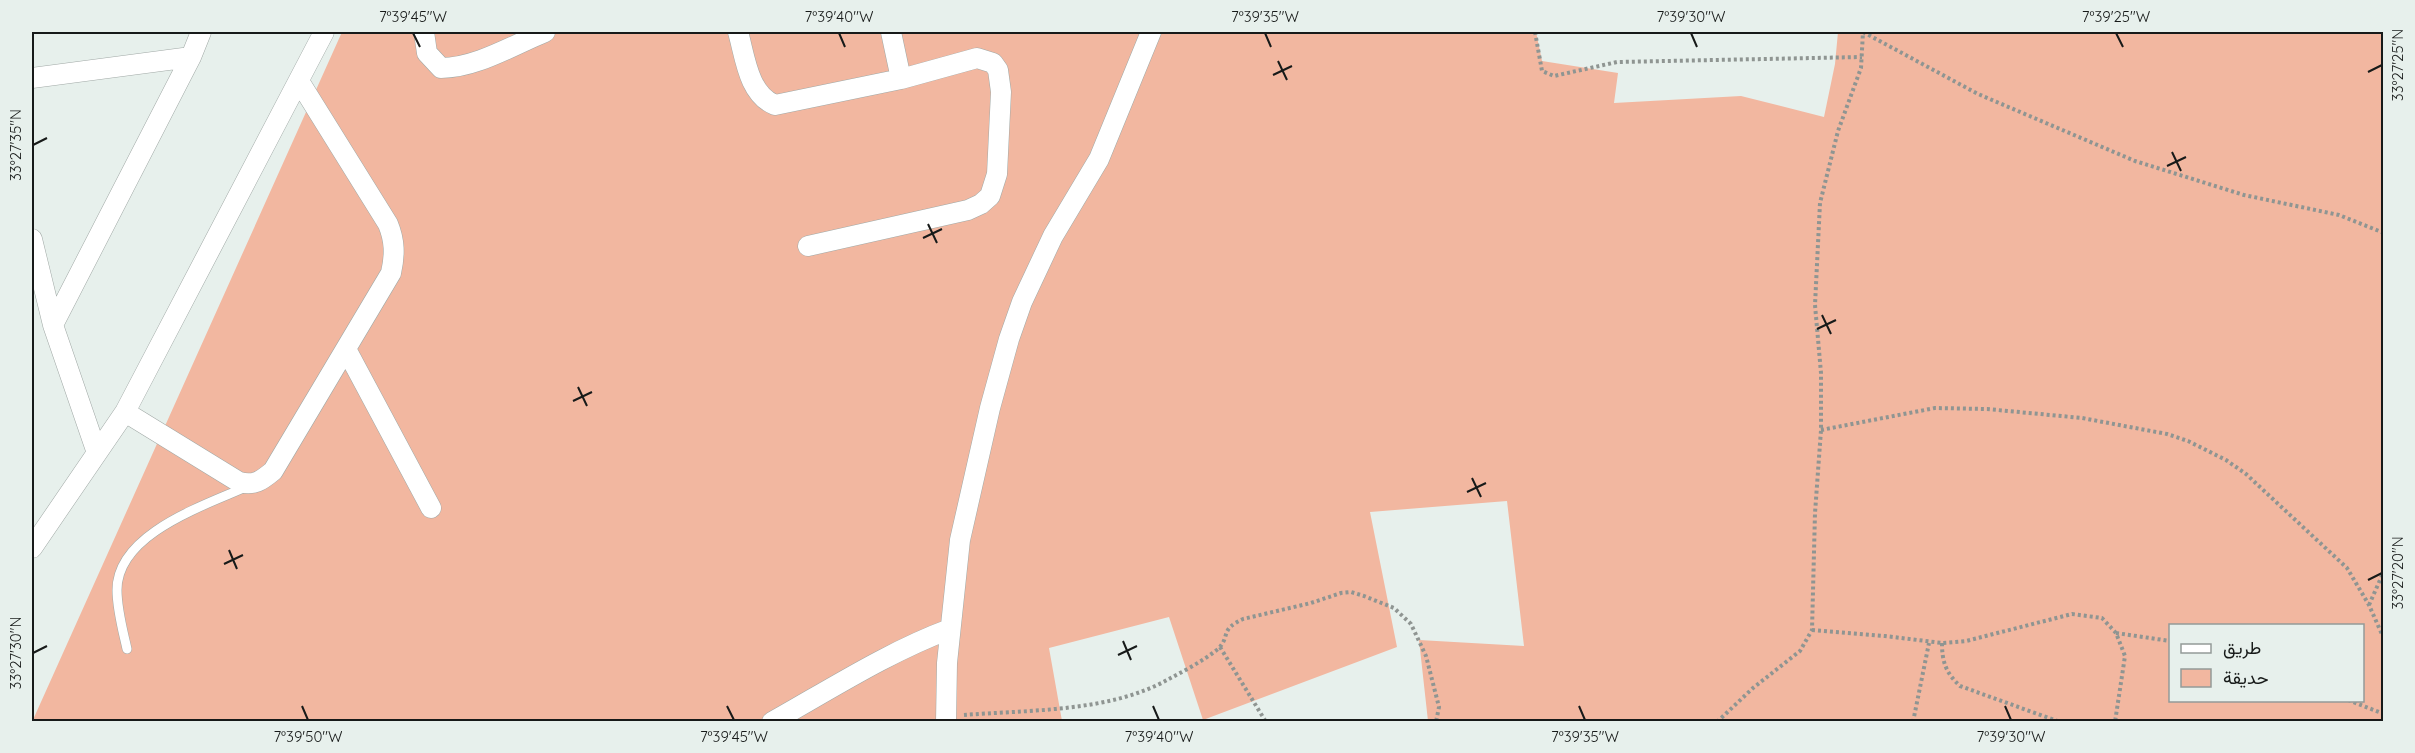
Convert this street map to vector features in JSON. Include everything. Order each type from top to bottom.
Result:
[{"type":"street","points":[[53,325],[191,57],[201,32]]},
{"type":"street","points":[[32,548],[125,412],[324,32]]},
{"type":"street","points":[[424,32],[427,53],[441,68],[452,68],[476,61],[545,32]]},
{"type":"street","points":[[738,32],[757,91],[768,102],[775,105],[901,80],[977,58],[993,63],[998,70],[1001,92],[997,174],[990,196],[981,204],[968,210],[807,246]]},
{"type":"street","points":[[891,32],[901,80]]},
{"type":"street","points":[[946,719],[950,629],[960,540],[990,408],[1009,339],[1022,302],[1053,236],[1099,159],[1151,32]]},
{"type":"street","points":[[32,78],[191,57]]},
{"type":"street","points":[[125,412],[239,482],[251,485],[263,480],[273,471],[392,273],[395,255],[393,237],[388,224],[299,81]]},
{"type":"street","points":[[32,239],[53,325],[97,453]]},
{"type":"street","points":[[345,349],[431,508]]},
{"type":"street","points":[[771,722],[918,642],[950,629]]},
{"type":"lane","points":[[127,649],[117,590],[120,570],[126,558],[136,547],[166,525],[251,485]]},
{"type":"path","points":[[1534,32],[1542,71],[1554,76],[1617,62],[1862,57]]},
{"type":"path","points":[[1716,722],[1800,651],[1812,630],[1815,513],[1821,430],[1821,373],[1815,305],[1820,203],[1835,141],[1856,84],[1862,57],[1863,32],[1978,94],[2135,161],[2244,195],[2339,215],[2384,233]]},
{"type":"path","points":[[1821,430],[1935,408],[1987,410],[2071,417],[2125,426],[2177,438],[2207,449],[2246,474],[2346,568],[2369,605],[2384,639]]},
{"type":"path","points":[[2369,605],[2384,571]]},
{"type":"path","points":[[946,719],[1084,705],[1150,689],[1220,647],[1229,627],[1243,619],[1351,592],[1394,608],[1411,624],[1426,656],[1433,679],[1439,707],[1436,722]]},
{"type":"path","points":[[1812,630],[1942,643],[1966,641],[2072,614],[2102,618],[2116,633],[2125,656],[2115,722]]},
{"type":"path","points":[[2116,633],[2169,641]]},
{"type":"path","points":[[1913,722],[1929,643]]},
{"type":"path","points":[[1942,643],[1942,662],[1950,676],[1960,686],[2060,722]]},
{"type":"path","points":[[1220,647],[1266,722]]},
{"type":"path","points":[[2353,702],[2384,714]]},
{"type":"green space","points":[[342,32],[1536,32],[1542,61],[1618,73],[1614,103],[1741,96],[1824,117],[1835,64],[1838,32],[2383,32],[2383,721],[1428,721],[1419,640],[1524,646],[1507,501],[1370,512],[1397,647],[1203,720],[1169,617],[1049,648],[1062,721],[32,722]]}]
